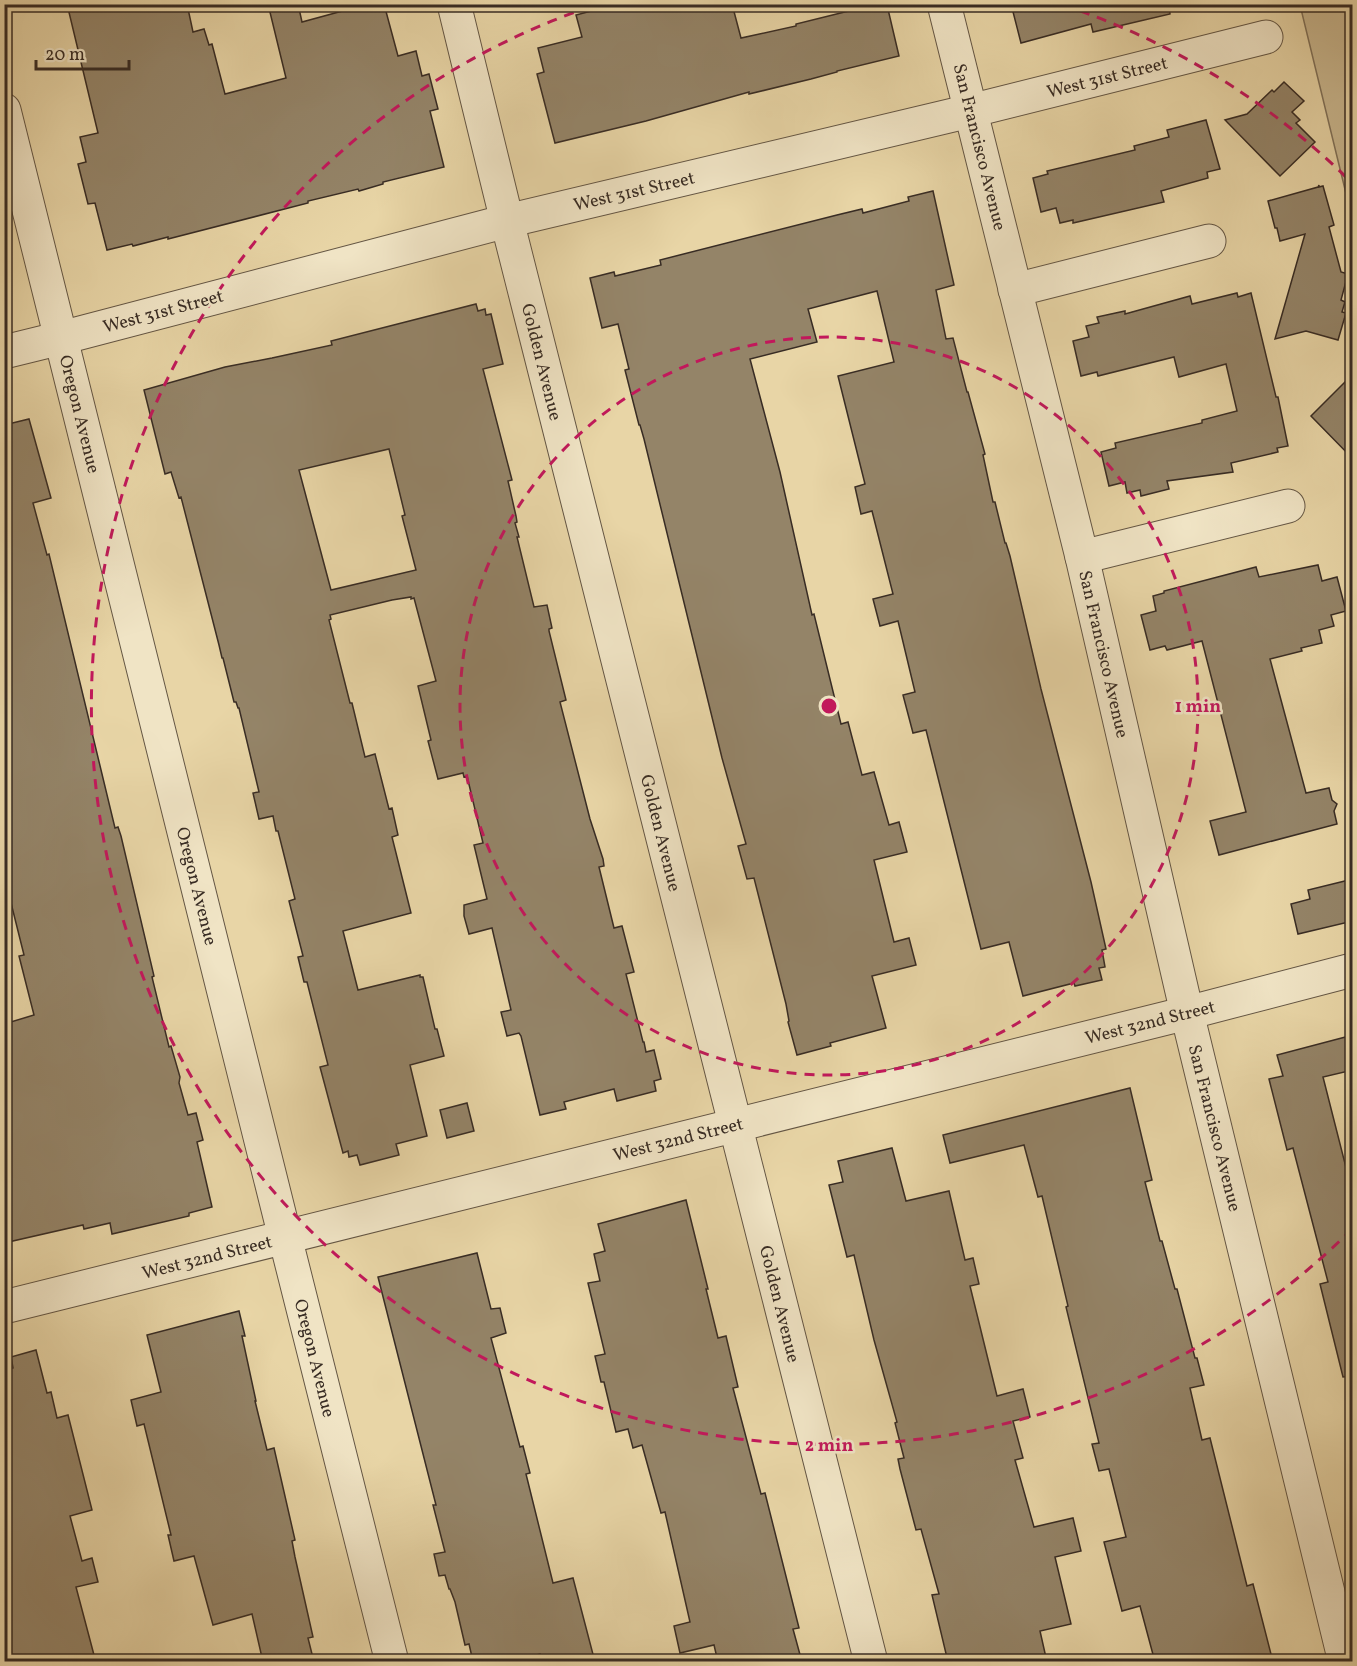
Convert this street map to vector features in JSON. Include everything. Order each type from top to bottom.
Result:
[{"type":"street","name":"Golden Avenue","points":[[454,4],[871,1662]]},
{"type":"street","name":"San Francisco Avenue","points":[[944,4],[1082,557],[1187,1013],[1345,1662]]},
{"type":"street","name":"West 31st Street","points":[[4,352],[507,221],[970,111],[1266,37]]},
{"type":"street","name":"Oregon Avenue","points":[[4,110],[392,1662]]},
{"type":"street","points":[[1015,290],[1209,241]]},
{"type":"street","name":"San Francisco Avenue","points":[[1082,557],[1288,506]]},
{"type":"street","name":"West 32nd Street","points":[[4,1307],[1353,970]]},
{"type":"shaded area","points":[[1300,5],[1352,5],[1352,218]]},
{"type":"building","points":[[67,4],[187,4],[193,32],[204,29],[209,45],[212,44],[225,94],[286,78],[268,4],[298,4],[302,22],[368,4],[384,4],[398,56],[416,51],[422,76],[429,74],[438,109],[430,111],[444,167],[168,239],[168,237],[107,250],[95,203],[88,204],[78,164],[86,162],[80,137],[98,133]]},
{"type":"building","points":[[618,4],[732,4],[741,38],[861,8],[862,11],[887,5],[899,56],[749,94],[749,92],[646,121],[555,143],[537,74],[544,72],[538,48],[582,37],[576,15]]},
{"type":"building","points":[[1011,4],[1169,4],[1170,14],[1093,32],[1091,24],[1021,43]]},
{"type":"building","points":[[1284,82],[1304,101],[1292,112],[1300,120],[1296,123],[1315,142],[1280,176],[1225,120],[1247,114]]},
{"type":"building","points":[[1206,120],[1220,169],[1207,172],[1208,178],[1161,191],[1164,202],[1073,223],[1073,220],[1060,223],[1056,208],[1041,212],[1033,178],[1048,174],[1047,171],[1135,150],[1134,146],[1169,137],[1167,130]]},
{"type":"building","points":[[1319,185],[1319,187],[1323,186],[1334,225],[1329,227],[1341,272],[1348,274],[1341,300],[1345,302],[1342,312],[1346,313],[1338,340],[1306,331],[1275,339],[1305,234],[1280,241],[1268,201]]},
{"type":"building","points":[[933,191],[954,285],[936,290],[946,339],[953,338],[985,454],[983,455],[993,502],[995,502],[1010,556],[1041,689],[1091,882],[1106,949],[1102,950],[1105,967],[1099,968],[1102,980],[1075,986],[1074,983],[1023,996],[1009,942],[981,949],[926,730],[913,733],[903,695],[915,692],[898,621],[880,626],[873,599],[893,594],[872,511],[861,514],[855,487],[865,484],[838,376],[894,362],[877,291],[808,309],[817,342],[750,359],[841,724],[848,722],[862,775],[874,772],[889,825],[899,822],[907,852],[874,860],[894,942],[909,938],[916,965],[872,976],[886,1028],[830,1043],[831,1046],[797,1055],[754,878],[747,879],[738,846],[746,844],[722,758],[625,370],[629,369],[618,324],[602,328],[590,278],[614,272],[615,276],[661,265],[660,260],[862,209],[863,213],[909,201],[908,197]]},
{"type":"building","points":[[1237,293],[1238,297],[1251,293],[1288,446],[1277,448],[1278,452],[1231,463],[1233,472],[1167,481],[1169,489],[1141,496],[1140,490],[1127,493],[1125,482],[1109,486],[1101,452],[1116,448],[1115,443],[1202,423],[1202,420],[1237,411],[1226,364],[1179,377],[1174,357],[1098,376],[1097,372],[1081,376],[1073,341],[1089,337],[1086,326],[1099,323],[1097,317],[1125,311],[1125,314],[1190,296],[1192,304]]},
{"type":"building","points":[[476,304],[478,311],[485,309],[486,315],[491,314],[503,364],[483,369],[512,480],[508,481],[517,522],[515,523],[519,537],[517,537],[534,607],[547,605],[552,628],[549,631],[566,700],[560,702],[590,819],[603,859],[604,866],[599,867],[614,928],[622,926],[634,972],[626,974],[643,1042],[646,1052],[654,1050],[661,1079],[654,1081],[656,1091],[617,1101],[614,1089],[564,1102],[566,1109],[540,1115],[521,1036],[519,1033],[507,1036],[501,1012],[511,1010],[492,928],[469,934],[464,916],[464,905],[487,899],[474,845],[483,843],[467,776],[464,777],[463,773],[438,779],[418,686],[436,681],[414,598],[392,600],[330,615],[329,620],[365,757],[375,754],[389,809],[392,808],[398,835],[392,837],[411,913],[343,931],[358,990],[420,975],[423,977],[444,1056],[410,1065],[427,1136],[396,1144],[399,1155],[360,1165],[357,1155],[349,1157],[348,1151],[343,1153],[320,1067],[328,1065],[307,982],[304,982],[298,957],[303,956],[289,901],[295,899],[278,831],[276,831],[273,816],[259,819],[253,793],[259,792],[239,708],[234,702],[181,497],[179,498],[171,472],[165,474],[144,390],[225,367],[332,345],[331,341]],"holes":[[[389,449],[405,515],[402,516],[416,570],[331,590],[299,470]]]},
{"type":"building","points":[[1353,374],[1353,459],[1311,416]]},
{"type":"building","points":[[29,419],[51,498],[33,503],[47,555],[49,554],[115,828],[118,827],[121,836],[169,1047],[171,1046],[180,1077],[179,1083],[188,1115],[196,1113],[203,1140],[197,1142],[212,1207],[189,1213],[189,1216],[112,1234],[110,1223],[84,1229],[83,1225],[4,1243],[4,1024],[34,1015],[19,956],[24,955],[4,875],[4,425]]},
{"type":"building","points":[[1318,565],[1322,581],[1337,577],[1346,611],[1331,615],[1334,626],[1319,630],[1322,643],[1270,659],[1306,793],[1329,788],[1332,800],[1337,804],[1334,811],[1337,824],[1219,855],[1210,821],[1246,812],[1202,641],[1167,650],[1165,646],[1150,650],[1141,615],[1156,611],[1153,596],[1164,593],[1164,591],[1256,567],[1259,577]]},
{"type":"building","points":[[1353,879],[1353,921],[1298,934],[1291,904],[1310,899],[1308,890]]},
{"type":"building","points":[[1353,1035],[1353,1070],[1323,1077],[1353,1195],[1353,1376],[1343,1377],[1320,1284],[1328,1282],[1293,1148],[1287,1150],[1269,1079],[1283,1076],[1277,1055]]},
{"type":"building","points":[[1130,1088],[1152,1180],[1145,1182],[1160,1241],[1162,1241],[1175,1289],[1177,1289],[1204,1385],[1190,1388],[1202,1440],[1210,1438],[1247,1586],[1253,1584],[1272,1658],[1259,1662],[1155,1662],[1140,1606],[1122,1611],[1104,1542],[1126,1537],[1109,1469],[1099,1471],[1092,1444],[1099,1443],[1066,1307],[1068,1306],[1042,1196],[1038,1197],[1024,1145],[950,1163],[943,1135]]},
{"type":"building","points":[[467,1103],[474,1131],[447,1138],[440,1110]]},
{"type":"building","points":[[892,1148],[906,1201],[949,1191],[965,1260],[973,1258],[979,1284],[970,1286],[997,1396],[1023,1389],[1030,1417],[1013,1421],[1023,1458],[1015,1460],[1034,1527],[1073,1518],[1081,1551],[1055,1557],[1071,1624],[1040,1631],[1047,1662],[948,1662],[932,1595],[939,1594],[921,1529],[916,1530],[900,1469],[898,1459],[904,1458],[895,1423],[897,1422],[874,1340],[854,1255],[847,1257],[829,1185],[843,1182],[838,1161]]},
{"type":"building","points":[[686,1200],[718,1338],[726,1336],[738,1387],[733,1388],[761,1494],[765,1493],[799,1628],[793,1629],[802,1662],[718,1662],[714,1645],[680,1653],[674,1626],[690,1622],[665,1512],[661,1513],[642,1445],[633,1448],[628,1429],[616,1432],[604,1382],[601,1382],[595,1356],[605,1354],[588,1283],[600,1281],[594,1254],[605,1251],[598,1224]]},
{"type":"building","points":[[477,1253],[491,1309],[500,1308],[506,1333],[491,1338],[520,1447],[523,1446],[530,1473],[526,1474],[553,1583],[573,1578],[595,1662],[542,1662],[540,1654],[510,1662],[482,1662],[480,1655],[472,1657],[469,1644],[465,1645],[455,1602],[445,1575],[439,1576],[434,1554],[445,1552],[433,1505],[436,1505],[378,1277]]},
{"type":"building","points":[[239,1311],[255,1401],[267,1450],[274,1448],[295,1540],[292,1541],[313,1637],[308,1638],[314,1662],[263,1662],[252,1614],[213,1625],[194,1556],[174,1561],[168,1535],[171,1535],[144,1424],[137,1426],[131,1400],[161,1392],[147,1335]]},
{"type":"building","points":[[36,1350],[47,1393],[51,1392],[57,1418],[68,1415],[92,1510],[70,1516],[82,1561],[92,1558],[98,1582],[76,1587],[94,1655],[69,1662],[4,1662],[4,1370],[13,1368],[11,1357]]}]
